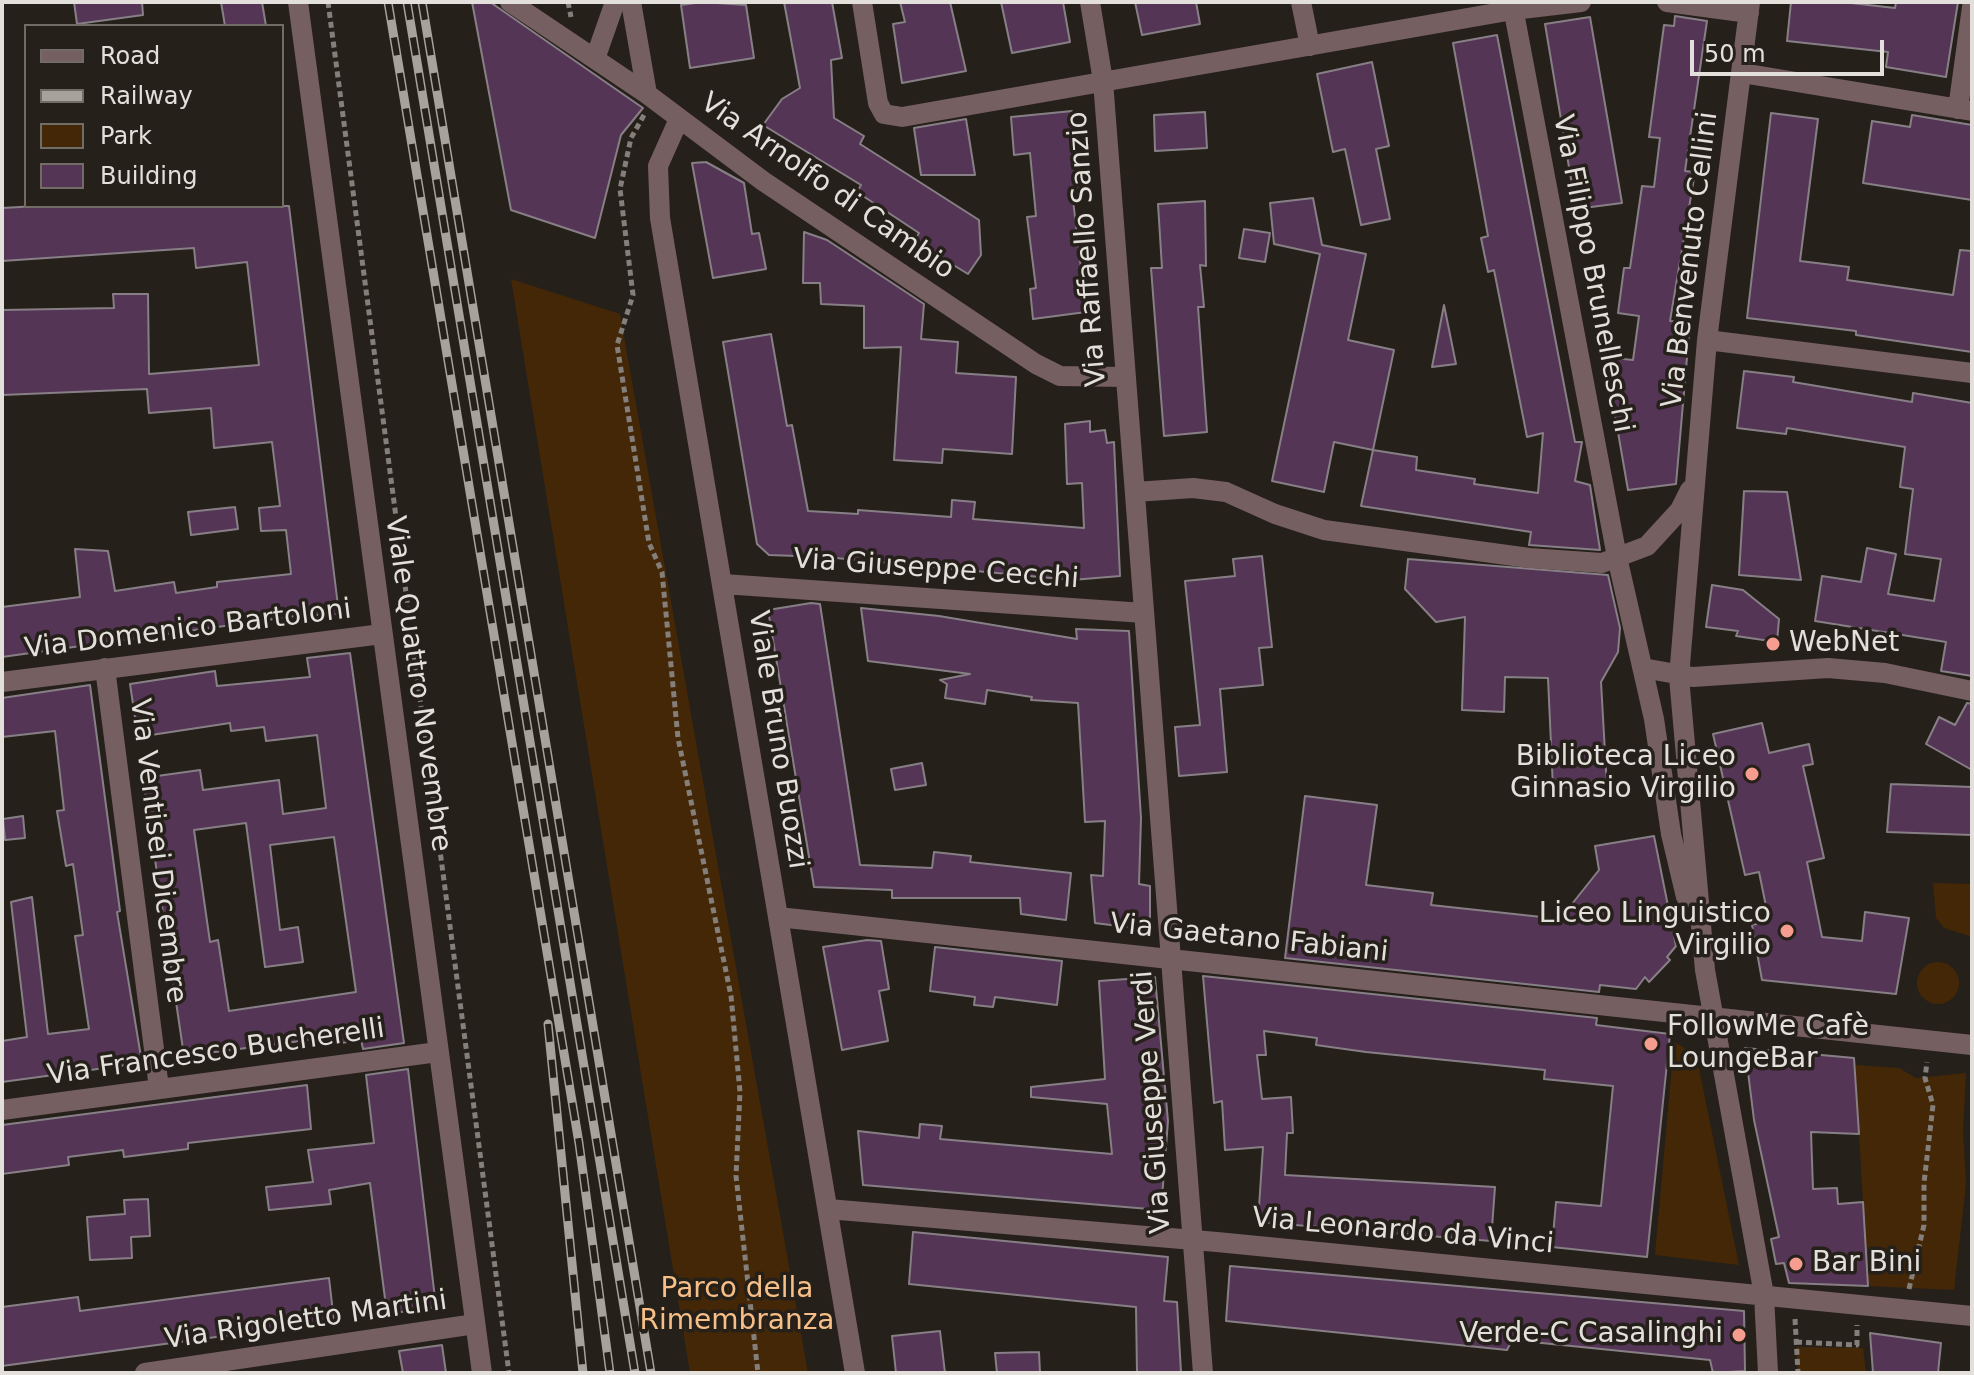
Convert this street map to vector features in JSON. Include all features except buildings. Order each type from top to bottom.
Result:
[{"type":"street","name":"Viale Quattro Novembre","points":[[298,2],[482,1373]]},
{"type":"street","name":"Via Arnolfo di Cambio","points":[[510,2],[595,59],[763,181],[1036,364],[1060,376],[1126,377]]},
{"type":"street","points":[[595,59],[615,2]]},
{"type":"street","points":[[631,2],[648,100]]},
{"type":"street","points":[[862,2],[878,103],[884,114],[902,117],[1310,46],[1513,6],[1581,2]]},
{"type":"street","name":"Via Raffaello Sanzio","points":[[1090,2],[1103,81],[1135,492]]},
{"type":"street","points":[[1301,2],[1310,46]]},
{"type":"street","points":[[1667,2],[1750,8]]},
{"type":"street","name":"Via Filippo Brunelleschi","points":[[1513,6],[1617,557],[1654,719]]},
{"type":"street","points":[[1742,73],[1965,110],[1972,7]]},
{"type":"street","name":"Via Benvenuto Cellini","points":[[1694,872],[1679,677],[1707,340],[1750,8]]},
{"type":"street","name":"Viale Bruno Buozzi","points":[[679,119],[658,166],[660,218],[855,1373]]},
{"type":"street","points":[[1707,340],[1972,373]]},
{"type":"street","points":[[1135,492],[1193,488],[1226,492],[1302,523],[1377,538],[1544,559],[1602,563],[1647,546],[1666,529],[1695,478]]},
{"type":"street","name":"Via Giuseppe Verdi","points":[[1135,492],[1203,1373]]},
{"type":"street","name":"Via Giuseppe Cecchi","points":[[723,584],[1144,613]]},
{"type":"street","name":"Via Domenico Bartoloni","points":[[2,682],[382,634]]},
{"type":"street","name":"Via Ventisei Dicembre","points":[[105,668],[159,1088]]},
{"type":"street","points":[[1643,668],[1679,677],[1828,668],[1885,673],[1972,691]]},
{"type":"street","points":[[1654,719],[1680,699]]},
{"type":"street","points":[[1654,719],[1694,872],[1705,970]]},
{"type":"street","points":[[1654,719],[1671,834],[1715,1017],[1764,1295],[1768,1373]]},
{"type":"street","name":"Via Gaetano Fabiani","points":[[778,917],[1972,1045]]},
{"type":"street","name":"Via Francesco Bucherelli","points":[[2,1110],[438,1052]]},
{"type":"street","name":"Via Leonardo da Vinci","points":[[828,1209],[1192,1240],[1972,1316]]},
{"type":"street","name":"Via Rigoletto Martini","points":[[145,1373],[475,1324]]},
{"type":"path","points":[[328,2],[509,1373]]},
{"type":"path","points":[[648,100],[631,138],[620,189],[633,295],[617,345],[649,543],[662,572],[678,738],[731,996],[740,1092],[736,1176],[758,1373]]},
{"type":"path","points":[[1903,1308],[1920,1251],[1924,1225],[1924,1183],[1933,1105],[1925,1078],[1929,1040]]},
{"type":"path","points":[[1794,1298],[1798,1373]]},
{"type":"path","points":[[1796,1342],[1857,1345],[1856,1304]]},
{"type":"green space","name":"Parco della Rimembranza","points":[[511,279],[620,314],[808,1373],[690,1373]]},
{"type":"green space","points":[[1933,883],[1972,884],[1972,937],[1944,928],[1936,918]]},
{"type":"green space","points":[[1938,962],[1953,968],[1959,983],[1953,998],[1938,1004],[1923,998],[1917,983],[1923,968]]},
{"type":"green space","points":[[1674,1042],[1696,1054],[1739,1265],[1655,1255]]},
{"type":"green space","points":[[1855,1065],[1899,1068],[1916,1078],[1966,1073],[1963,1130],[1966,1184],[1954,1290],[1868,1286]]},
{"type":"green space","points":[[1796,1347],[1863,1348],[1866,1373],[1798,1373]]},
{"type":"railway","points":[[388,2],[579,1143],[610,1373]]},
{"type":"railway","points":[[407,2],[635,1373]]},
{"type":"railway","points":[[422,2],[651,1373]]},
{"type":"railway","points":[[548,1024],[583,1373]]},
{"type":"place","name":"WebNet","points":[[1773,644]]},
{"type":"place","name":"Biblioteca Liceo Ginnasio Virgilio","points":[[1752,774]]},
{"type":"place","name":"Liceo Linguistico Virgilio","points":[[1787,931]]},
{"type":"place","name":"FollowMe Cafè LoungeBar","points":[[1651,1044]]},
{"type":"place","name":"Bar Bini","points":[[1796,1264]]},
{"type":"place","name":"Verde-C Casalinghi","points":[[1739,1335]]}]
